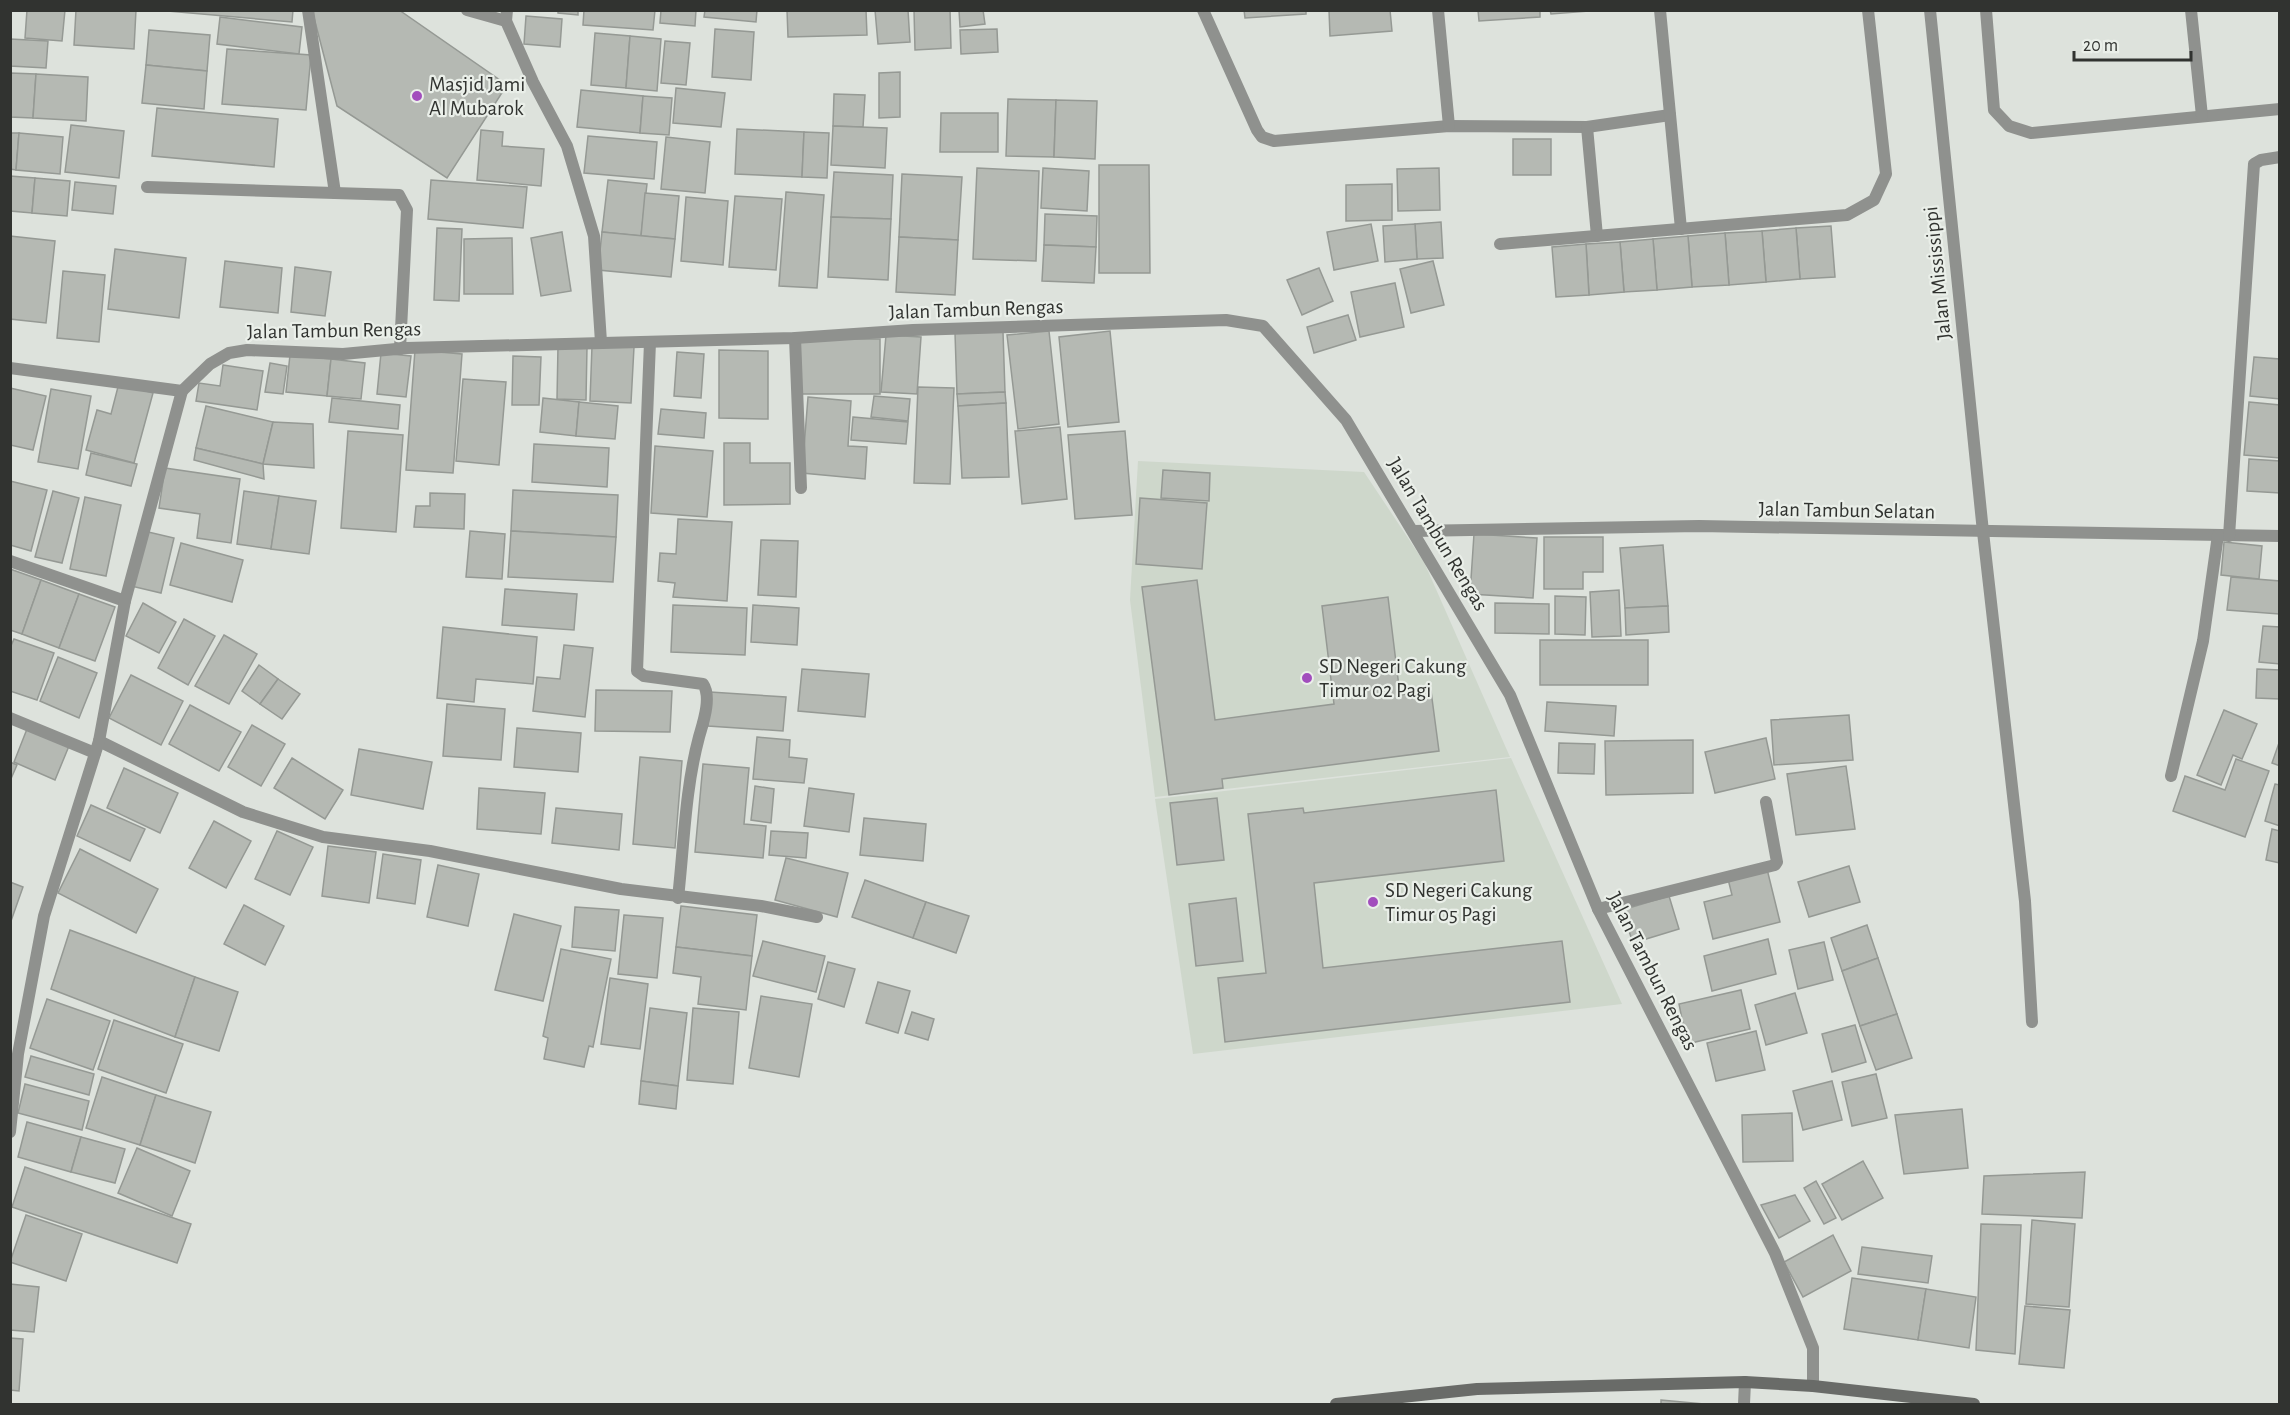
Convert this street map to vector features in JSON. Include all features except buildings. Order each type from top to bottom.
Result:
[{"type":"street","points":[[308,10],[335,193]]},
{"type":"street","points":[[467,10],[507,16],[533,82],[567,146],[594,236],[601,342]]},
{"type":"street","points":[[1203,10],[1262,137],[1280,141],[1449,126],[1587,127],[1671,115]]},
{"type":"street","points":[[1438,10],[1449,126]]},
{"type":"street","points":[[1660,10],[1681,229]]},
{"type":"street","points":[[1500,244],[1847,215],[1874,200],[1886,174],[1868,10]]},
{"type":"street","name":"Jalan Mississippi","points":[[1930,10],[1983,532],[2025,901],[2032,1022]]},
{"type":"street","points":[[1986,10],[1994,110],[2009,126],[2031,133],[2280,109]]},
{"type":"street","points":[[2191,10],[2202,117]]},
{"type":"street","points":[[1587,127],[1597,236]]},
{"type":"street","points":[[2171,776],[2203,641],[2223,535],[2254,164],[2261,160],[2280,157]]},
{"type":"street","points":[[147,187],[399,195],[407,210],[399,349]]},
{"type":"street","name":"Jalan Tambun Rengas","points":[[183,391],[210,364],[229,353],[247,350],[344,354],[399,349],[795,338],[913,330],[1226,320],[1263,326],[1346,420],[1510,695],[1598,909],[1774,1253],[1813,1347],[1813,1386]]},
{"type":"street","points":[[795,338],[801,488]]},
{"type":"street","points":[[650,342],[637,671],[644,676],[703,684],[706,688],[705,715],[693,765],[678,898]]},
{"type":"street","points":[[10,368],[183,391],[125,601],[97,747],[44,916],[18,1054],[10,1131]]},
{"type":"street","name":"Jalan Tambun Selatan","points":[[1414,531],[1699,526],[2280,536]]},
{"type":"street","points":[[10,561],[125,601]]},
{"type":"street","points":[[10,718],[97,747],[243,812],[323,837],[430,851],[678,898],[761,906],[817,917]]},
{"type":"street","points":[[1598,909],[1775,865],[1777,862],[1766,802]]},
{"type":"street","points":[[1744,1382],[1744,1404]]},
{"type":"street","points":[[1336,1404],[1477,1389],[1744,1382],[1813,1386],[1974,1404]]},
{"type":"shaded area","name":"SD Negeri Cakung Timur 02 Pagi","points":[[1138,461],[1364,472],[1424,562],[1510,757],[1155,797],[1130,600]]},
{"type":"shaded area","name":"SD Negeri Cakung Timur 05 Pagi","points":[[1511,758],[1622,1004],[1193,1054],[1155,799]]},
{"type":"place","name":"Masjid Jami Al Mubarok","points":[[417,96]]},
{"type":"place","name":"SD Negeri Cakung Timur 02 Pagi","points":[[1307,678]]},
{"type":"place","name":"SD Negeri Cakung Timur 05 Pagi","points":[[1373,902]]}]
